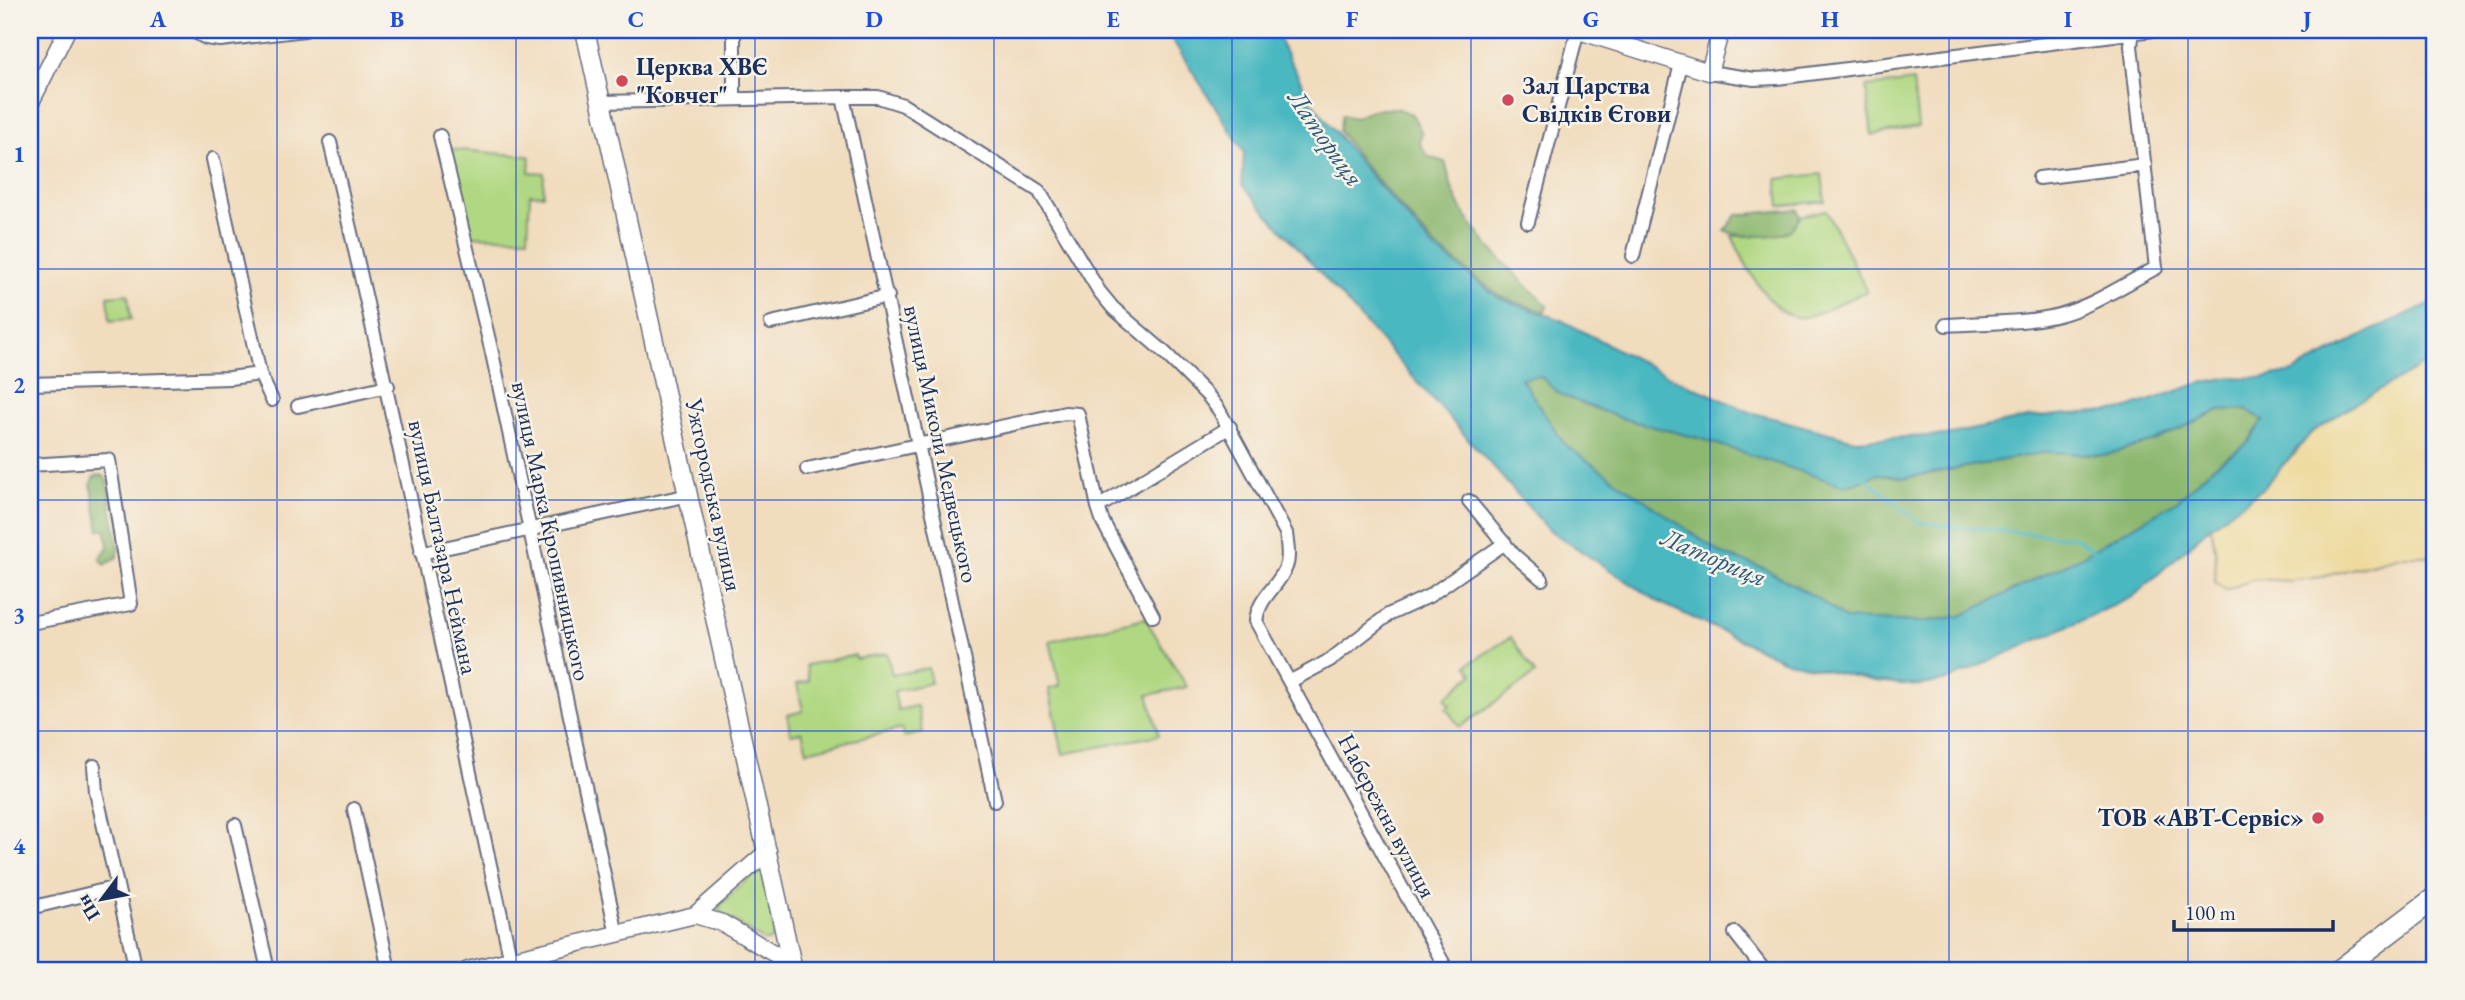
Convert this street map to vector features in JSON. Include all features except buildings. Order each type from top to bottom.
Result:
[{"type":"highway","points":[[2340,970],[2435,898]]},
{"type":"main road","name":"Ужгородська вулиця","points":[[586,30],[793,967]]},
{"type":"street","points":[[30,104],[67,30]]},
{"type":"street","points":[[191,30],[206,38],[220,40],[305,30]]},
{"type":"street","points":[[734,30],[734,97]]},
{"type":"street","points":[[1528,222],[1577,30],[1709,72],[1754,79],[2153,30]]},
{"type":"street","points":[[1709,72],[1721,30]]},
{"type":"street","points":[[1946,325],[2059,315],[2081,307],[2156,268],[2131,46],[2133,31]]},
{"type":"street","points":[[1633,256],[1681,64]]},
{"type":"street","name":"Набережна вулиця","points":[[601,102],[734,97],[878,97],[903,106],[1039,191],[1099,291],[1113,308],[1164,352],[1209,397],[1230,427],[1286,533],[1286,568],[1260,604],[1256,621],[1447,970]]},
{"type":"street","name":"вулиця Миколи Медвецького","points":[[843,97],[995,801]]},
{"type":"street","name":"вулиця Марка Кропивницького","points":[[440,136],[489,340],[617,936]]},
{"type":"street","name":"вулиця Балтазара Неймана","points":[[330,142],[388,386],[421,554],[511,961]]},
{"type":"street","points":[[213,159],[260,374],[272,400]]},
{"type":"street","points":[[2039,178],[2145,165]]},
{"type":"street","points":[[771,323],[888,296]]},
{"type":"street","points":[[30,384],[230,378],[260,374]]},
{"type":"street","points":[[298,406],[388,386]]},
{"type":"street","points":[[807,468],[1065,413],[1078,414],[1102,522],[1153,616]]},
{"type":"street","points":[[1098,507],[1230,427]]},
{"type":"street","points":[[30,465],[109,460],[131,604],[30,623]]},
{"type":"street","points":[[421,554],[689,495]]},
{"type":"street","points":[[1469,501],[1514,555],[1542,579]]},
{"type":"street","points":[[1291,681],[1330,660],[1388,615],[1429,596],[1505,544]]},
{"type":"street","points":[[94,766],[96,792],[136,970]]},
{"type":"street","points":[[354,809],[389,970]]},
{"type":"street","points":[[235,824],[268,970]]},
{"type":"street","points":[[468,970],[695,915],[768,851]]},
{"type":"street","points":[[30,908],[117,887]]},
{"type":"street","points":[[695,915],[722,923],[793,967]]},
{"type":"street","points":[[1735,933],[1764,970]]},
{"type":"green space","points":[[1913,81],[1918,127],[1872,135],[1866,87]]},
{"type":"green space","points":[[1396,108],[1412,114],[1422,133],[1419,142],[1427,156],[1445,162],[1454,193],[1472,225],[1495,254],[1547,306],[1545,312],[1501,297],[1435,246],[1365,166],[1339,131],[1342,115],[1355,118],[1372,110]]},
{"type":"green space","points":[[448,149],[530,157],[529,172],[544,173],[543,195],[530,194],[528,238],[469,236]]},
{"type":"green space","points":[[1822,174],[1825,201],[1780,206],[1777,179]]},
{"type":"green space","points":[[1797,209],[1800,216],[1792,228],[1784,233],[1747,236],[1725,230],[1737,215]]},
{"type":"green space","points":[[1826,210],[1867,291],[1812,315],[1793,316],[1781,310],[1760,288],[1732,236],[1779,233],[1787,230],[1800,216]]},
{"type":"green space","points":[[128,294],[131,319],[110,321],[108,296]]},
{"type":"green space","points":[[1540,376],[1561,395],[1620,418],[1702,439],[1845,486],[1879,474],[1905,478],[2047,452],[2106,455],[2154,441],[2220,410],[2246,409],[2263,420],[2248,443],[2211,468],[2177,501],[2073,561],[1961,616],[1921,622],[1845,619],[1817,598],[1763,568],[1722,554],[1564,445],[1521,378]]},
{"type":"green space","points":[[104,476],[107,481],[119,550],[117,557],[105,565],[100,558],[108,547],[106,530],[99,530],[91,484],[93,478]]},
{"type":"green space","points":[[1145,618],[1187,687],[1148,695],[1159,735],[1063,754],[1049,689],[1060,686],[1050,641]]},
{"type":"green space","points":[[1511,637],[1535,674],[1460,727],[1446,708],[1450,705],[1445,698],[1473,674],[1467,665]]},
{"type":"green space","points":[[887,653],[892,675],[928,668],[931,683],[894,691],[898,710],[917,706],[923,733],[904,737],[901,729],[807,751],[802,732],[791,734],[787,715],[803,711],[797,684],[809,681],[806,665],[855,655],[856,659]]},
{"type":"green space","points":[[757,869],[764,874],[777,933],[769,941],[764,941],[722,913],[718,907]]},
{"type":"sand","points":[[2435,358],[2435,556],[2400,556],[2322,577],[2289,581],[2254,579],[2226,590],[2215,582],[2216,555],[2211,526],[2295,454],[2310,434],[2348,408]]},
{"type":"water","points":[[1166,30],[1274,30],[1311,101],[1364,168],[1433,247],[1499,298],[1561,320],[1664,374],[1750,412],[1855,440],[1946,435],[2032,417],[2122,410],[2200,383],[2231,377],[2263,378],[2293,372],[2435,301],[2435,358],[2348,408],[2310,434],[2263,488],[2211,526],[2133,597],[1948,680],[1918,686],[1875,681],[1785,661],[1659,602],[1549,530],[1242,185],[1244,152]],"holes":[[[1540,376],[1561,395],[1620,418],[1702,439],[1845,486],[1879,474],[1905,478],[2047,452],[2106,455],[2154,441],[2220,410],[2246,409],[2263,420],[2248,443],[2211,468],[2177,501],[2073,561],[1961,616],[1921,622],[1845,619],[1817,598],[1763,568],[1722,554],[1565,445],[1521,378]]]},
{"type":"waterway","name":"Латориця","points":[[1864,477],[1920,523],[2076,538],[2094,550]]},
{"type":"place","name":"Церква ХВЄ \"Ковчег\"","points":[[622,81]]},
{"type":"place","name":"Зал Царства Свідків Єгови","points":[[1508,100]]},
{"type":"place","name":"ТОВ «АВТ-Сервіс»","points":[[2318,818]]}]
